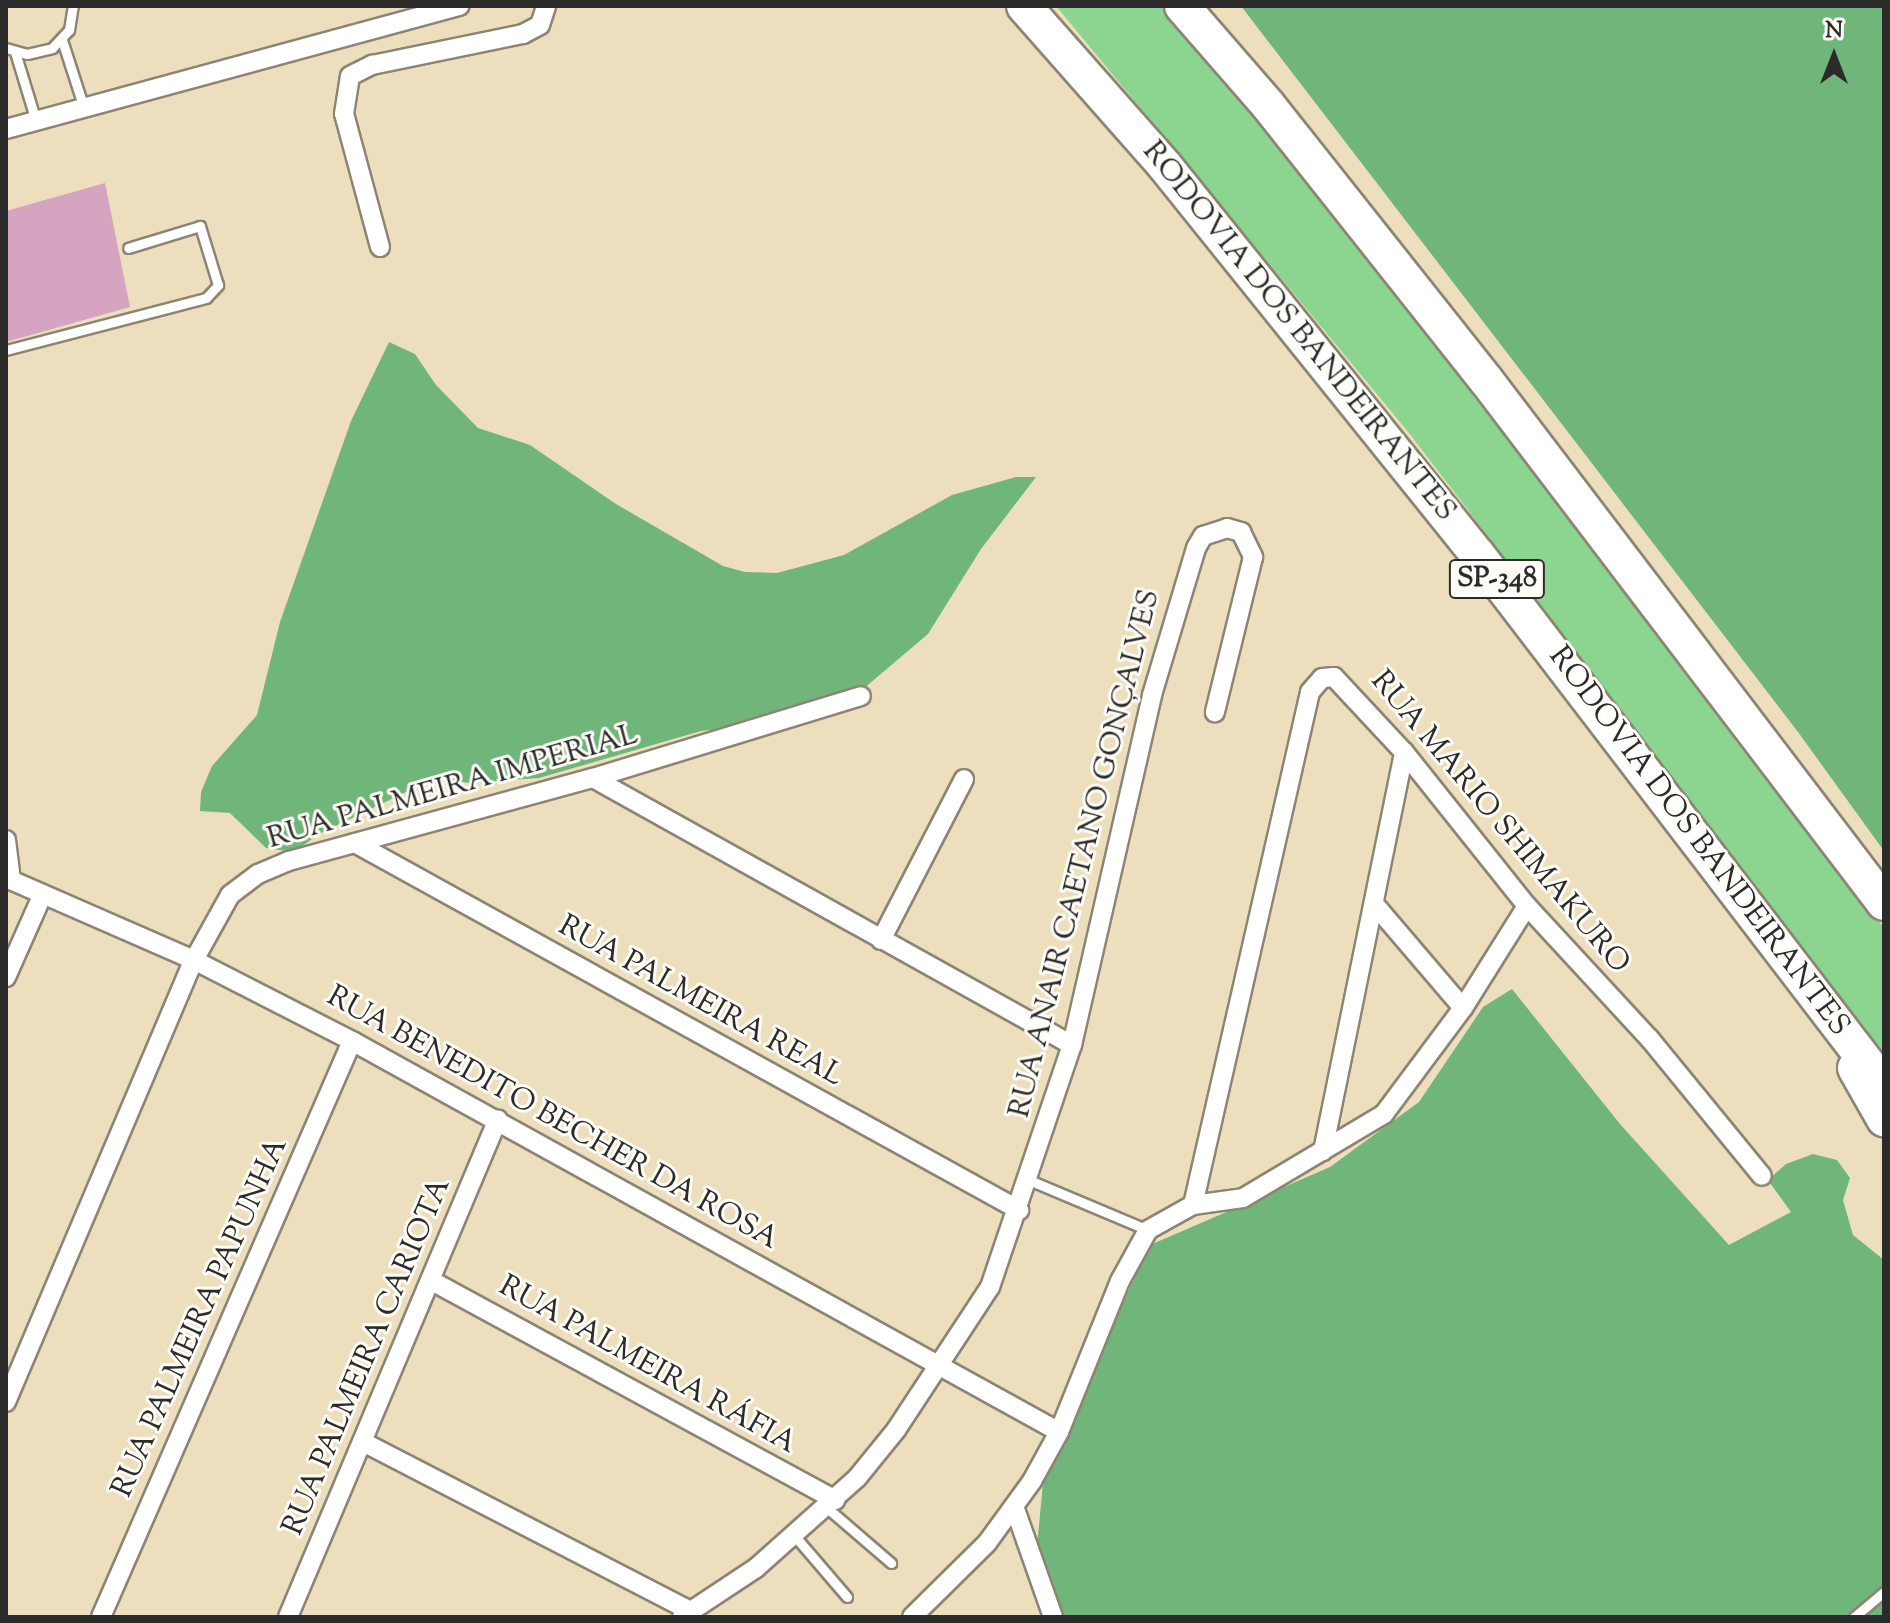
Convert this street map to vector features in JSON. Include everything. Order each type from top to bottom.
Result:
[{"type":"highway","points":[[1013,6],[1094,85]]},
{"type":"highway","name":"RODOVIA DOS BANDEIRANTES","points":[[1024,6],[1094,85],[1468,542],[1884,1085]]},
{"type":"highway","points":[[1182,6],[1268,105],[1476,367],[1884,902]]},
{"type":"highway","points":[[1795,968],[1884,1119]]},
{"type":"street","points":[[6,129],[460,6]]},
{"type":"street","points":[[380,247],[344,114],[350,76],[372,65],[523,34],[540,25],[546,6]]},
{"type":"street","name":"RUA ANAIR CAETANO GONÇALVES","points":[[687,1614],[831,1504],[896,1430],[990,1287],[1019,1210],[1072,1045],[1152,695],[1196,548],[1203,536],[1227,528],[1241,532],[1253,557],[1215,712]]},
{"type":"street","name":"RUA MARIO SHIMAKURO","points":[[1193,1205],[1315,684],[1334,677],[1344,683],[1404,752],[1527,906],[1649,1038],[1762,1176]]},
{"type":"street","name":"RUA PALMEIRA IMPERIAL","points":[[6,1402],[194,960],[230,895],[258,874],[355,843],[593,778],[861,696]]},
{"type":"street","points":[[1323,1151],[1404,752]]},
{"type":"street","points":[[593,778],[1072,1045]]},
{"type":"street","points":[[881,940],[964,779]]},
{"type":"street","points":[[6,840],[8,879]]},
{"type":"street","name":"RUA PALMEIRA REAL","points":[[355,843],[1019,1210]]},
{"type":"street","name":"RUA BENEDITO BECHER DA ROSA","points":[[8,879],[194,960],[352,1041],[498,1119],[1059,1432]]},
{"type":"street","points":[[6,977],[42,896]]},
{"type":"street","points":[[1375,905],[1463,1008]]},
{"type":"street","points":[[912,1617],[1015,1509],[1059,1432],[1120,1281],[1148,1230],[1193,1205],[1243,1198],[1384,1114],[1463,1008],[1527,906]]},
{"type":"street","name":"RUA PALMEIRA PAPUNHA","points":[[101,1617],[352,1041]]},
{"type":"street","name":"RUA PALMEIRA CARIOTA","points":[[288,1617],[498,1119]]},
{"type":"street","name":"RUA PALMEIRA RÁFIA","points":[[432,1281],[831,1504]]},
{"type":"street","points":[[363,1442],[687,1614]]},
{"type":"street","points":[[1015,1509],[1053,1617]]},
{"type":"lane","points":[[73,6],[62,40],[84,108]]},
{"type":"lane","points":[[36,121],[10,50],[40,53],[62,40]]},
{"type":"lane","points":[[6,350],[206,298],[218,285],[200,226],[128,248]]},
{"type":"lane","points":[[1029,1180],[1148,1230]]},
{"type":"lane","points":[[831,1504],[891,1563]]},
{"type":"lane","points":[[793,1534],[847,1597]]},
{"type":"lane","points":[[1854,1617],[1884,1592]]},
{"type":"green space","points":[[1056,6],[1166,6],[1232,80],[1718,701],[1884,928],[1884,1054],[1409,433]]},
{"type":"green space","points":[[1241,6],[1884,6],[1884,851],[1798,732]]},
{"type":"green space","points":[[389,342],[415,354],[436,385],[478,428],[530,445],[616,504],[723,566],[745,572],[777,573],[844,555],[952,495],[1016,477],[1036,477],[981,549],[928,634],[856,695],[794,721],[701,731],[539,778],[470,783],[435,778],[319,834],[294,852],[266,848],[230,813],[200,811],[201,792],[212,766],[257,715],[280,622],[351,421]]},
{"type":"green space","points":[[1512,989],[1620,1124],[1729,1245],[1791,1212],[1768,1180],[1786,1164],[1813,1154],[1837,1160],[1850,1178],[1843,1200],[1853,1235],[1884,1260],[1884,1617],[1045,1617],[1027,1575],[1038,1536],[1044,1472],[1150,1245],[1330,1167],[1419,1102],[1483,1007]]},
{"type":"building","points":[[105,183],[130,307],[6,342],[6,211]]}]
